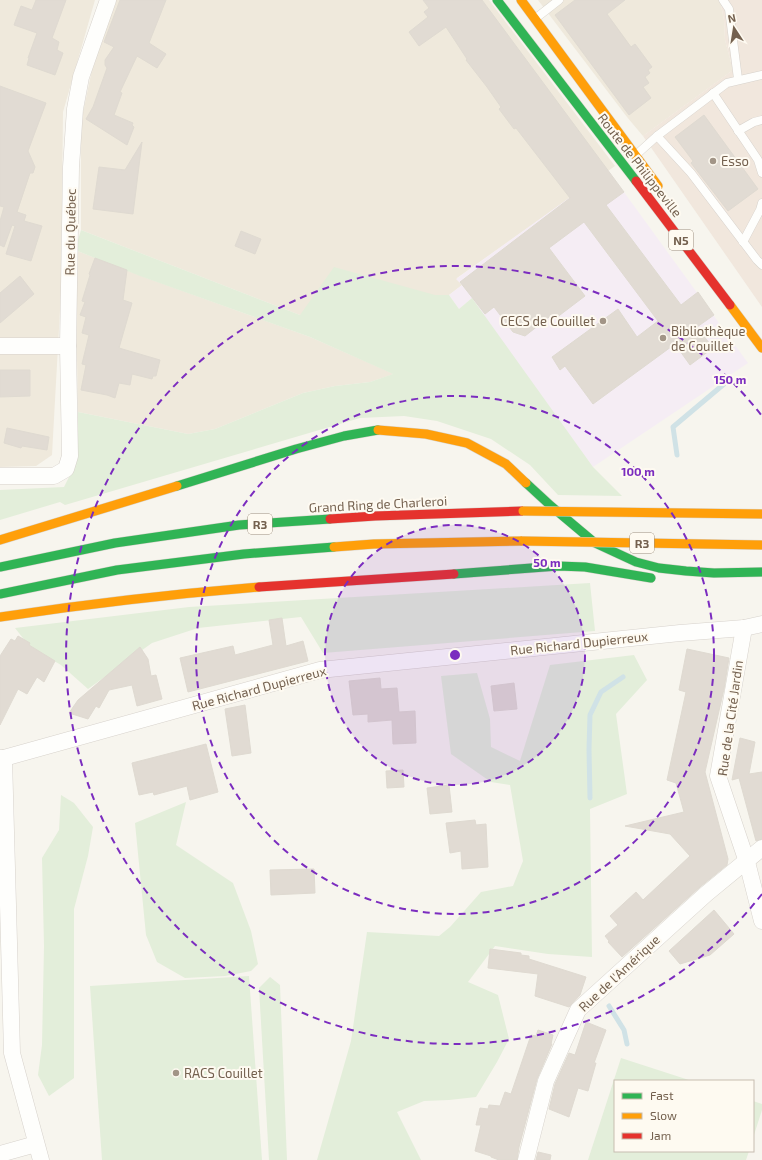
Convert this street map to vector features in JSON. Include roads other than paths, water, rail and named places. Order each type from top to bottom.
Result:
[{"type":"main road","name":"Route de Philippeville","points":[[497,0],[718,288],[762,348]]},
{"type":"main road","name":"Route de Philippeville","points":[[521,0],[663,192]]},
{"type":"main road","points":[[0,540],[296,449],[344,436],[377,430],[426,434],[467,443],[506,464],[551,506],[596,543],[636,562],[659,568],[686,572],[762,572]]},
{"type":"main road","name":"Grand Ring de Charleroi","points":[[0,567],[115,543],[239,525],[375,516],[523,511],[762,514]]},
{"type":"main road","name":"R3","points":[[0,594],[117,570],[244,554],[374,544],[522,541],[762,545]]},
{"type":"main road","points":[[0,617],[37,611],[188,593],[558,566],[585,568],[664,580]]},
{"type":"street","name":"Rue du Québec","points":[[0,476],[54,476],[66,469],[70,456],[68,346],[71,167],[75,109],[82,77],[108,0]]},
{"type":"street","points":[[0,346],[68,346]]},
{"type":"street","name":"Rue Richard Dupierreux","points":[[2,758],[320,670],[680,633],[744,628],[762,624]]},
{"type":"street","name":"Rue de la Cité Jardin","points":[[744,628],[718,776],[747,862],[762,921]]},
{"type":"street","points":[[2,758],[12,1053],[41,1160]]},
{"type":"street","name":"Rue de l'Amérique","points":[[526,1160],[546,1081],[578,1010],[706,894],[747,862],[762,848]]},
{"type":"street","points":[[0,1154],[36,1144]]},
{"type":"lane","points":[[535,19],[558,0]]},
{"type":"lane","points":[[723,0],[729,9],[738,79]]},
{"type":"lane","points":[[630,173],[636,156],[657,136],[713,93],[727,83],[738,79],[762,75]]},
{"type":"lane","points":[[713,93],[758,160],[762,173]]},
{"type":"lane","points":[[738,131],[754,122],[762,120]]},
{"type":"lane","points":[[657,136],[691,173],[762,265]]},
{"type":"lane","points":[[743,242],[759,220],[762,203]]},
{"type":"waterway","points":[[677,455],[673,427],[724,384]]},
{"type":"waterway","points":[[590,798],[590,715],[601,692],[623,677]]},
{"type":"waterway","points":[[609,1006],[624,1030],[627,1044]]},
{"type":"place","name":"Esso","points":[[713,161]]},
{"type":"place","name":"CECS de Couillet","points":[[603,321]]},
{"type":"place","name":"Bibliothèque de Couillet","points":[[663,338]]},
{"type":"place","name":"RACS Couillet","points":[[176,1073]]}]
